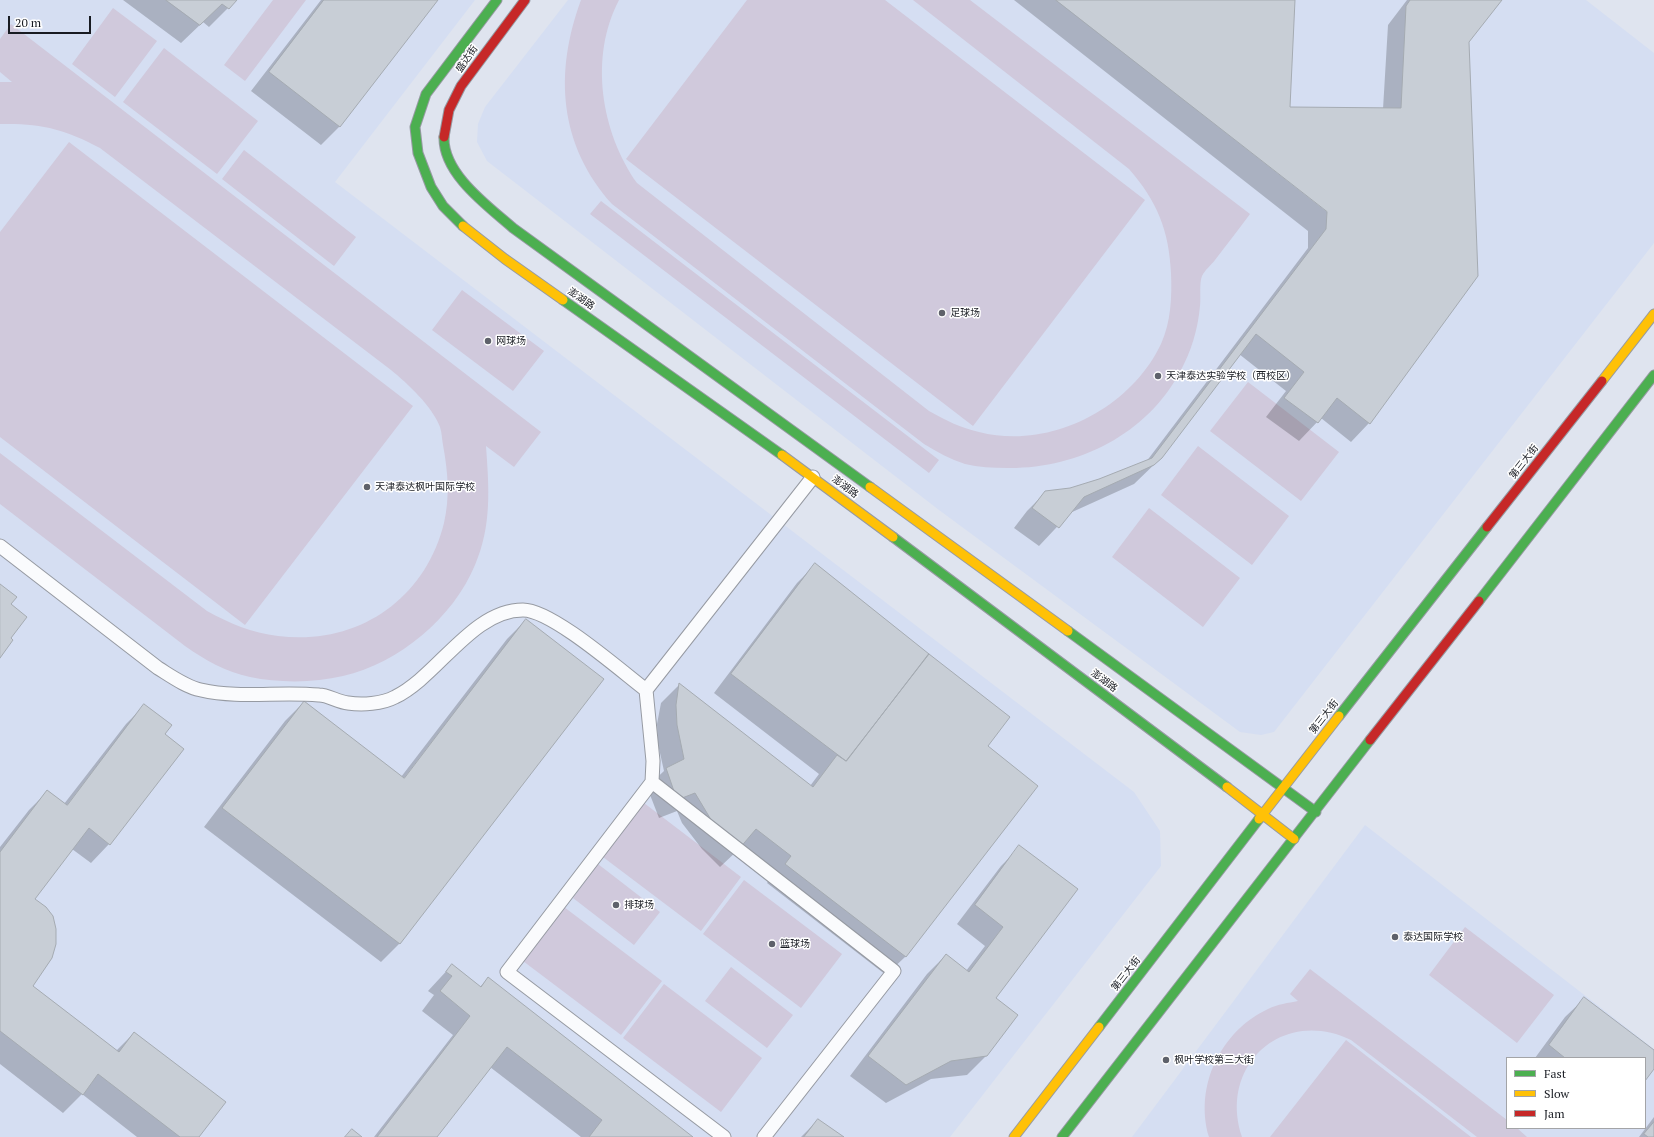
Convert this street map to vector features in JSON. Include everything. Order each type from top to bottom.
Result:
[{"type":"street","name":"盛达街","points":[[415,132],[419,112],[426,94],[497,0]]},
{"type":"street","name":"盛达街","points":[[444,139],[449,110],[461,86],[524,0]]},
{"type":"street","name":"澎湖路","points":[[415,132],[420,158],[433,188],[449,212],[472,234],[814,476],[1263,814],[1294,839]]},
{"type":"street","name":"澎湖路","points":[[444,139],[451,164],[466,186],[513,228],[1316,812]]},
{"type":"street","name":"第三大街","points":[[1014,1137],[1283,787],[1654,314]]},
{"type":"street","points":[[1062,1137],[1654,375]]},
{"type":"lane","points":[[724,1137],[507,972],[652,782],[652,760],[646,690],[814,476]]},
{"type":"lane","points":[[0,546],[158,668],[177,680],[199,690],[256,695],[320,695],[348,703],[370,704],[394,698],[410,688],[486,622],[503,613],[523,610],[540,613],[563,627],[646,690]]},
{"type":"lane","points":[[652,782],[894,971],[764,1137]]},
{"type":"shaded area","name":"天津泰达枫叶国际学校","points":[[0,0],[475,0],[335,182],[1134,792],[1160,831],[1161,866],[950,1137],[0,1137]]},
{"type":"shaded area","points":[[273,0],[306,0],[245,81],[224,65]]},
{"type":"shaded area","name":"天津泰达实验学校（西校区）","points":[[568,0],[1586,0],[1654,53],[1654,243],[1274,732],[1261,735],[1240,732],[939,510],[487,161],[477,142],[478,124],[485,107]]},
{"type":"shaded area","points":[[581,0],[619,0],[610,22],[604,45],[602,70],[603,94],[615,141],[625,163],[637,183],[929,411],[941,418],[979,432],[1006,436],[1033,435],[1060,429],[1085,419],[1109,405],[1129,388],[1147,367],[1161,344],[1169,318],[1171,273],[1168,243],[1160,217],[1154,205],[1139,181],[1129,169],[913,0],[970,0],[1250,214],[1202,276],[1198,323],[1193,340],[1180,372],[1166,394],[1148,414],[1129,430],[1107,444],[1084,455],[1059,462],[1033,467],[991,468],[975,466],[954,460],[924,444],[612,204],[594,181],[581,158],[572,133],[566,107],[565,81],[567,54],[572,27]]},
{"type":"shaded area","name":"足球场","points":[[747,0],[885,0],[1145,200],[973,426],[626,159]]},
{"type":"shaded area","points":[[113,8],[157,41],[115,97],[72,64]]},
{"type":"shaded area","points":[[11,24],[541,432],[514,467],[486,446],[488,477],[487,521],[475,565],[453,603],[422,636],[404,649],[384,661],[364,670],[320,680],[285,681],[261,679],[241,675],[224,669],[208,661],[185,646],[0,504],[0,453],[207,611],[224,620],[259,633],[278,636],[307,637],[335,633],[360,625],[384,612],[404,595],[421,575],[435,550],[444,523],[448,494],[446,465],[440,427],[425,403],[391,370],[100,148],[75,136],[52,128],[0,124],[0,82],[12,82],[0,72],[0,39]]},
{"type":"shaded area","points":[[164,48],[258,121],[217,174],[123,102]]},
{"type":"shaded area","points":[[69,142],[413,406],[245,625],[0,437],[0,232]]},
{"type":"shaded area","points":[[244,150],[356,237],[334,266],[222,179]]},
{"type":"shaded area","points":[[601,201],[939,460],[929,473],[590,214]]},
{"type":"shaded area","name":"网球场","points":[[462,290],[544,351],[513,391],[432,330]]},
{"type":"shaded area","points":[[1248,382],[1339,452],[1301,501],[1210,431]]},
{"type":"shaded area","points":[[1198,446],[1289,516],[1252,565],[1161,495]]},
{"type":"shaded area","points":[[1149,508],[1240,578],[1203,627],[1112,557]]},
{"type":"shaded area","points":[[644,803],[741,877],[701,931],[603,857]]},
{"type":"shaded area","name":"泰达国际学校","points":[[1365,825],[1654,1049],[1654,1137],[1132,1137]]},
{"type":"shaded area","name":"排球场","points":[[598,864],[660,912],[634,945],[573,898]]},
{"type":"shaded area","name":"篮球场","points":[[744,880],[842,954],[801,1008],[703,934]]},
{"type":"shaded area","points":[[564,907],[662,981],[621,1035],[523,961]]},
{"type":"shaded area","points":[[1465,927],[1554,995],[1517,1043],[1429,975]]},
{"type":"shaded area","points":[[731,967],[793,1015],[767,1048],[705,1001]]},
{"type":"shaded area","points":[[1310,969],[1506,1119],[1506,1129],[1518,1129],[1527,1137],[1477,1137],[1351,1040],[1326,1032],[1302,1031],[1280,1037],[1262,1049],[1248,1066],[1239,1087],[1237,1111],[1242,1137],[1209,1137],[1205,1118],[1205,1099],[1215,1062],[1237,1031],[1251,1019],[1272,1007],[1298,1001],[1290,994]]},
{"type":"shaded area","points":[[664,984],[762,1058],[721,1112],[623,1038]]},
{"type":"shaded area","points":[[1346,1040],[1471,1137],[1270,1137]]},
{"type":"building","points":[[166,0],[237,0],[229,9],[222,4],[200,25]]},
{"type":"building","points":[[324,0],[438,0],[340,127],[269,72]]},
{"type":"building","points":[[1056,0],[1295,0],[1290,107],[1401,108],[1406,6],[1410,0],[1502,0],[1469,42],[1478,276],[1370,424],[1337,398],[1318,423],[1284,398],[1304,372],[1256,334],[1162,458],[1154,465],[1084,497],[1059,528],[1032,508],[1045,491],[1070,488],[1099,479],[1152,458],[1326,229],[1327,212]]},
{"type":"building","points":[[815,563],[929,654],[846,761],[731,674]]},
{"type":"building","points":[[0,584],[17,597],[11,604],[27,617],[11,638],[13,640],[0,658]]},
{"type":"building","points":[[526,619],[604,679],[400,944],[222,808],[304,701],[404,778]]},
{"type":"building","points":[[929,654],[1010,717],[988,746],[1038,786],[906,957],[785,864],[791,856],[756,829],[739,849],[710,818],[695,793],[677,800],[666,768],[684,759],[677,725],[676,705],[679,683],[813,787],[837,755],[846,761]]},
{"type":"building","points":[[144,704],[172,725],[165,734],[184,749],[110,845],[89,828],[35,899],[46,907],[53,916],[56,929],[56,944],[52,958],[33,986],[119,1052],[134,1032],[226,1102],[199,1137],[180,1137],[98,1074],[83,1095],[0,1031],[0,852],[47,790],[67,805]]},
{"type":"building","points":[[1019,845],[1078,889],[996,998],[1018,1015],[987,1056],[951,1061],[906,1085],[868,1056],[946,954],[969,972],[1003,927],[975,905]]},
{"type":"building","points":[[452,964],[481,987],[488,977],[693,1137],[589,1137],[602,1120],[507,1047],[437,1137],[377,1137],[470,1016],[440,991],[452,976],[446,972]]},
{"type":"building","points":[[1584,997],[1654,1050],[1654,1069],[1646,1080],[1646,1057],[1564,1057],[1549,1045]]},
{"type":"building","points":[[818,1119],[844,1137],[804,1137]]},
{"type":"building","points":[[1654,1122],[1654,1137],[1648,1137],[1644,1134]]},
{"type":"building","points":[[352,1129],[362,1137],[345,1137]]},
{"type":"traffic: fast","points":[[463,226],[443,206],[431,187],[418,153],[415,127],[426,94],[497,0]]},
{"type":"traffic: fast","points":[[444,137],[446,151],[451,164],[459,176],[480,199],[513,228],[870,487]]},
{"type":"traffic: fast","points":[[563,300],[782,455]]},
{"type":"traffic: fast","points":[[1479,601],[1654,375]]},
{"type":"traffic: fast","points":[[1339,716],[1487,527]]},
{"type":"traffic: fast","points":[[893,537],[1227,787]]},
{"type":"traffic: fast","points":[[1068,631],[1316,812]]},
{"type":"traffic: fast","points":[[1062,1137],[1370,740]]},
{"type":"traffic: fast","points":[[1099,1027],[1259,819]]},
{"type":"traffic: slow","points":[[463,226],[505,259],[563,300]]},
{"type":"traffic: slow","points":[[1602,381],[1654,314]]},
{"type":"traffic: slow","points":[[782,455],[893,537]]},
{"type":"traffic: slow","points":[[870,487],[1068,631]]},
{"type":"traffic: slow","points":[[1259,819],[1339,716]]},
{"type":"traffic: slow","points":[[1227,787],[1294,839]]},
{"type":"traffic: slow","points":[[1014,1137],[1099,1027]]},
{"type":"traffic: jam","points":[[444,137],[449,110],[461,86],[525,0]]},
{"type":"traffic: jam","points":[[1487,527],[1602,381]]},
{"type":"traffic: jam","points":[[1370,740],[1479,601]]},
{"type":"place","name":"足球场","points":[[942,313]]},
{"type":"place","name":"网球场","points":[[488,341]]},
{"type":"place","name":"天津泰达实验学校（西校区）","points":[[1158,376]]},
{"type":"place","name":"天津泰达枫叶国际学校","points":[[367,487]]},
{"type":"place","name":"排球场","points":[[616,905]]},
{"type":"place","name":"泰达国际学校","points":[[1395,937]]},
{"type":"place","name":"篮球场","points":[[772,944]]},
{"type":"place","name":"枫叶学校第三大街","points":[[1166,1060]]}]
